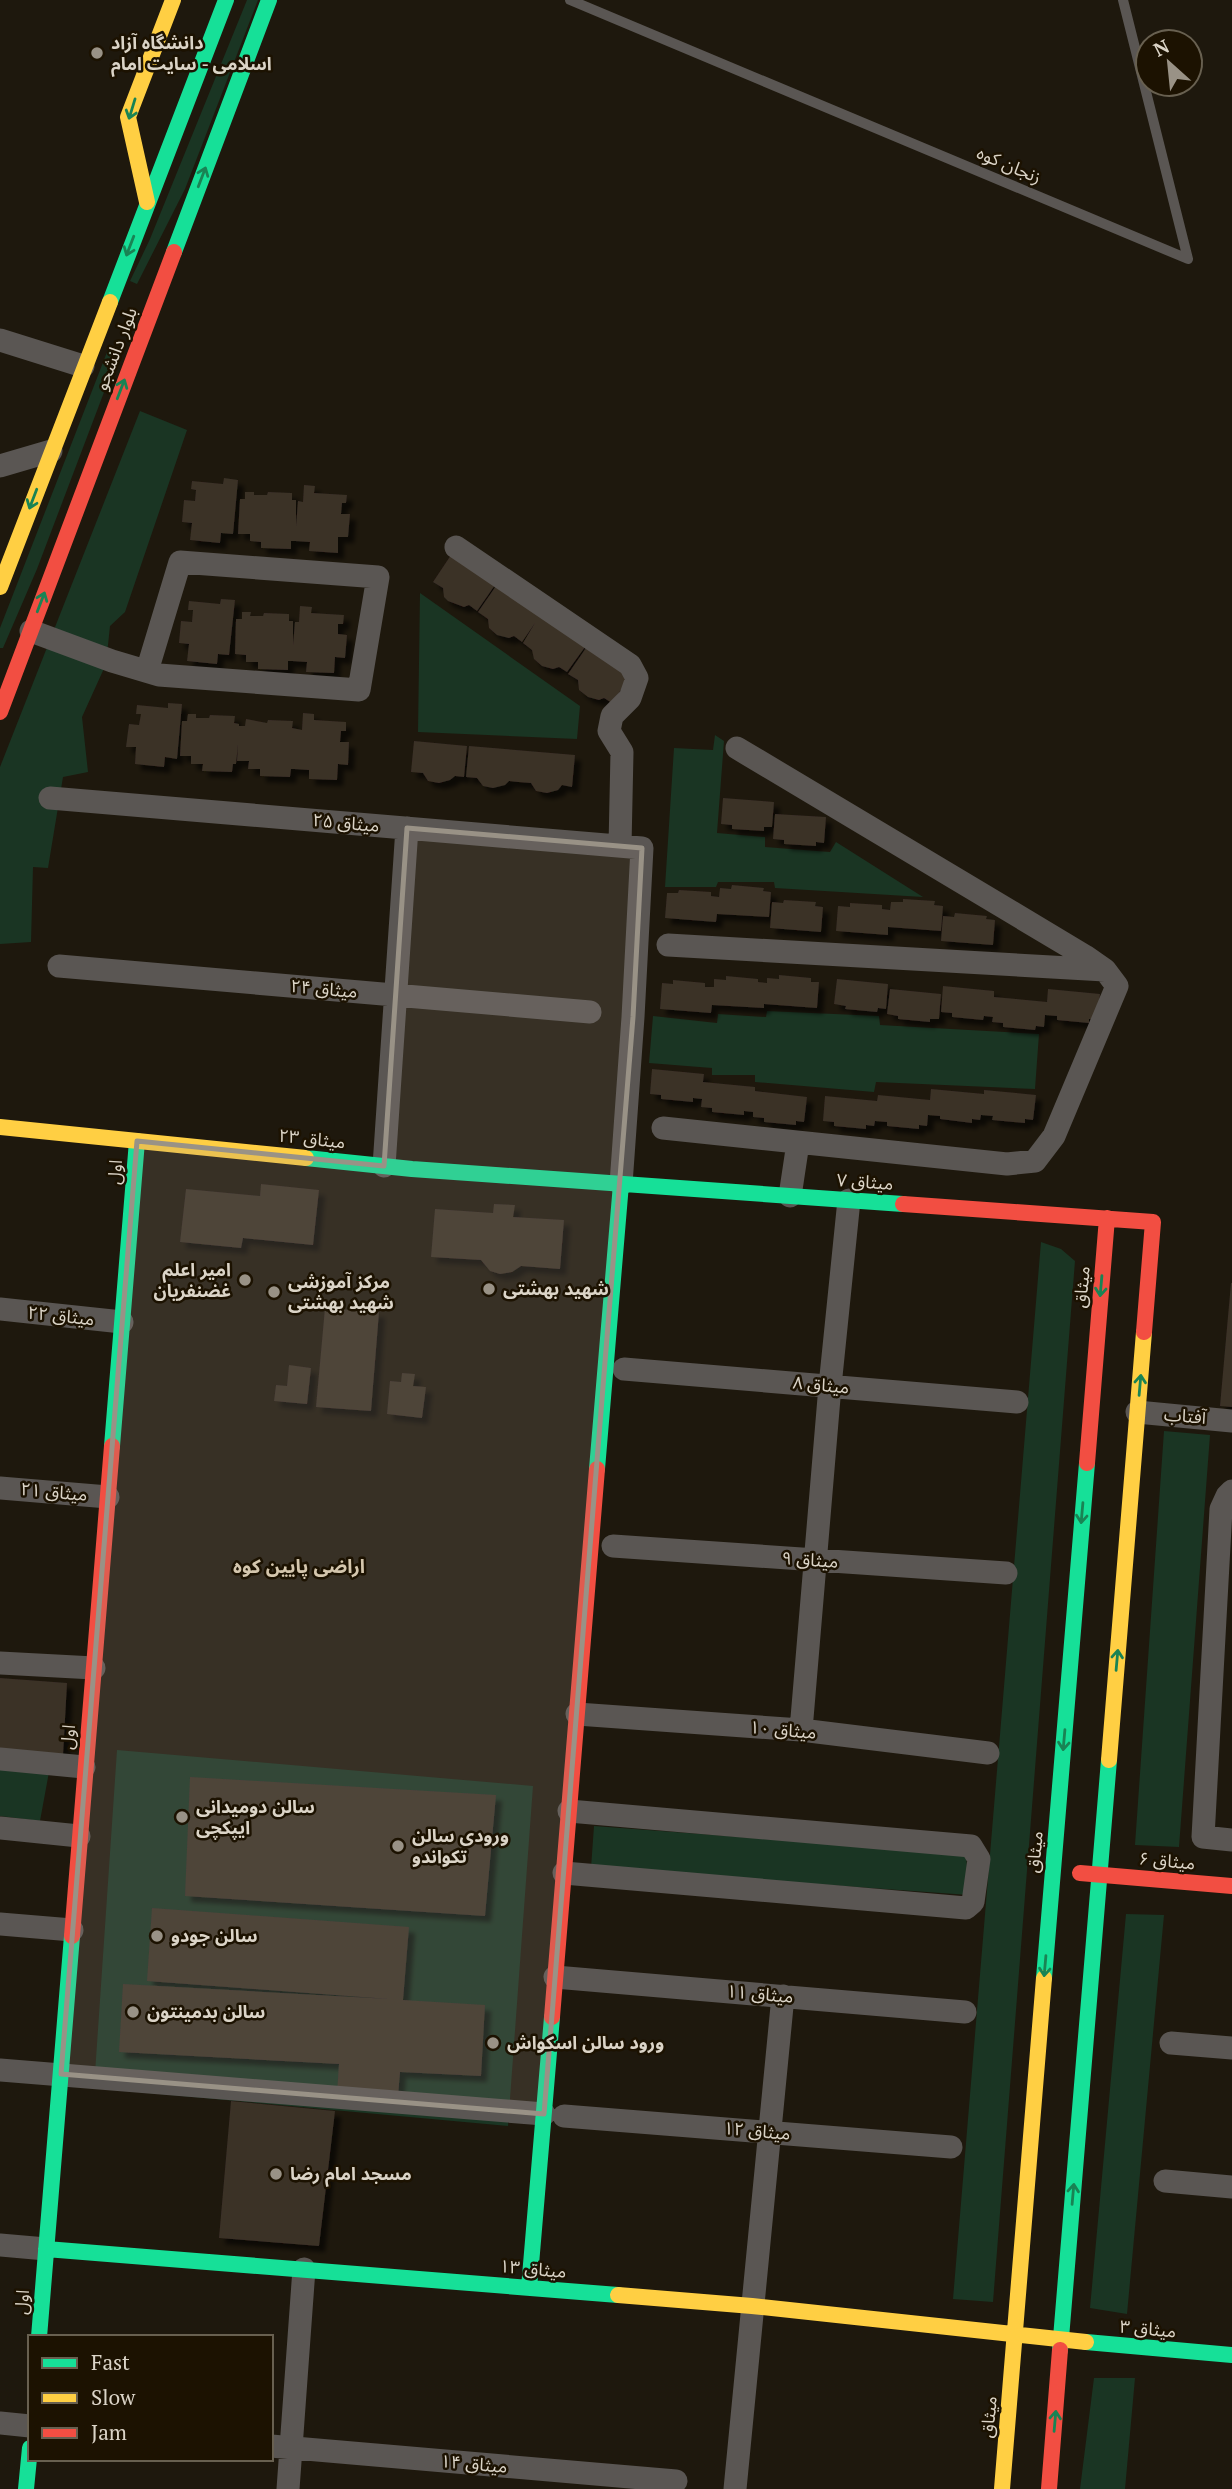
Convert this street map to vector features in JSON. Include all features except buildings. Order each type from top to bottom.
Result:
[{"type":"street","points":[[147,202],[128,117],[173,0]]},
{"type":"street","name":"بلوار دانشجو","points":[[0,587],[226,0]]},
{"type":"street","name":"بلوار دانشجو","points":[[0,712],[4,690],[31,631],[140,310],[269,0]]},
{"type":"street","points":[[109,299],[140,310]]},
{"type":"street","points":[[0,340],[83,366]]},
{"type":"street","points":[[0,466],[51,451]]},
{"type":"street","points":[[456,547],[630,665],[638,678],[630,698],[612,716],[609,730],[622,752],[631,847],[634,1017],[555,1977],[554,2115],[529,2288]]},
{"type":"street","points":[[31,631],[112,661],[159,675],[359,690],[378,577],[180,562],[147,671]]},
{"type":"street","points":[[663,1128],[1007,1164],[1035,1161],[1054,1136],[1117,986],[1105,970],[1085,956],[737,748]]},
{"type":"street","name":"میثاق ۲۵","points":[[50,798],[631,847]]},
{"type":"street","points":[[384,1166],[407,828]]},
{"type":"street","points":[[668,945],[1105,970]]},
{"type":"street","name":"میثاق ۲۴","points":[[59,966],[590,1012]]},
{"type":"street","name":"میثاق ۲۳","points":[[0,1127],[384,1166],[621,1184]]},
{"type":"street","name":"اول","points":[[39,2335],[137,1141]]},
{"type":"street","points":[[790,1196],[798,1143]]},
{"type":"street","name":"میثاق ۷","points":[[621,1184],[1153,1222],[1138,1412]]},
{"type":"street","points":[[801,1730],[830,1386],[849,1200]]},
{"type":"street","name":"میثاق","points":[[1002,2489],[1107,1218]]},
{"type":"street","name":"میثاق ۲۲","points":[[0,1309],[122,1322]]},
{"type":"street","name":"میثاق ۸","points":[[624,1369],[1017,1402]]},
{"type":"street","points":[[1049,2489],[1138,1412]]},
{"type":"street","name":"آفتاب","points":[[1138,1412],[1232,1420]]},
{"type":"street","name":"میثاق ۲۱","points":[[0,1488],[108,1497]]},
{"type":"street","points":[[1232,1491],[1221,1509],[1203,1837],[1232,1840]]},
{"type":"street","name":"میثاق ۹","points":[[613,1546],[1006,1573]]},
{"type":"street","points":[[0,1663],[94,1668]]},
{"type":"street","name":"میثاق ۱۰","points":[[577,1714],[801,1730],[988,1753]]},
{"type":"street","points":[[0,1759],[84,1767]]},
{"type":"street","points":[[564,1873],[965,1908],[973,1902],[979,1859],[971,1846],[569,1811]]},
{"type":"street","points":[[0,1828],[79,1836]]},
{"type":"street","name":"میثاق ۶","points":[[1053,1871],[1232,1886]]},
{"type":"street","points":[[0,1924],[72,1930]]},
{"type":"street","name":"میثاق ۱۱","points":[[555,1977],[965,2012]]},
{"type":"street","points":[[735,2489],[783,1996]]},
{"type":"street","points":[[1171,2043],[1232,2048]]},
{"type":"street","name":"میثاق ۱۲","points":[[0,2070],[951,2147]]},
{"type":"street","points":[[1165,2181],[1232,2187]]},
{"type":"street","points":[[0,2245],[46,2249]]},
{"type":"street","name":"میثاق ۱۳","points":[[46,2249],[752,2306],[1015,2334]]},
{"type":"street","points":[[288,2489],[281,2447],[304,2269]]},
{"type":"street","name":"میثاق ۳","points":[[1015,2334],[1232,2355]]},
{"type":"street","points":[[0,2423],[28,2426]]},
{"type":"street","name":"میثاق ۱۴","points":[[281,2447],[531,2479],[677,2481]]},
{"type":"street","points":[[26,2489],[29,2461]]},
{"type":"lane","name":"زنجان کوه","points":[[570,0],[1188,259],[1123,0]]},
{"type":"highlighted area","points":[[407,828],[642,848],[633,1017],[544,2114],[61,2074],[137,1141],[384,1166]]},
{"type":"green space","points":[[247,0],[258,0],[185,189],[137,284],[130,281],[150,239]]},
{"type":"green space","points":[[109,347],[120,350],[37,569],[3,648],[0,648],[0,628]]},
{"type":"green space","points":[[140,411],[187,430],[125,612],[110,626],[106,664],[82,717],[88,772],[63,777],[48,868],[33,867],[31,942],[0,944],[0,767]]},
{"type":"green space","points":[[420,593],[580,706],[577,739],[418,732]]},
{"type":"green space","points":[[715,735],[724,741],[717,833],[765,837],[765,847],[830,852],[836,842],[923,897],[775,888],[774,882],[718,882],[716,887],[665,887],[674,748],[713,750]]},
{"type":"green space","points":[[767,1011],[879,1016],[880,1025],[1039,1034],[1035,1089],[876,1082],[874,1092],[755,1082],[755,1075],[712,1075],[712,1068],[649,1063],[653,1016],[717,1023],[718,1014],[766,1017]]},
{"type":"green space","points":[[1041,1242],[1061,1249],[1075,1261],[993,2302],[953,2299]]},
{"type":"green space","points":[[1164,1431],[1210,1435],[1179,1847],[1135,1845]]},
{"type":"green space","points":[[117,1750],[533,1786],[508,2126],[94,2088]]},
{"type":"green space","points":[[0,1768],[49,1772],[40,1821],[0,1816]]},
{"type":"green space","points":[[594,1826],[966,1854],[969,1895],[591,1868]]},
{"type":"green space","points":[[1126,1914],[1164,1915],[1127,2314],[1090,2308]]},
{"type":"green space","points":[[1094,2378],[1135,2378],[1125,2489],[1080,2489]]},
{"type":"traffic: fast","points":[[110,302],[226,0]]},
{"type":"traffic: fast","points":[[174,252],[269,0]]},
{"type":"traffic: fast","points":[[112,1446],[137,1141]]},
{"type":"traffic: fast","points":[[306,1158],[412,1169],[903,1204]]},
{"type":"traffic: fast","points":[[597,1469],[621,1184]]},
{"type":"traffic: fast","points":[[1044,1978],[1087,1463]]},
{"type":"traffic: fast","points":[[1060,2350],[1109,1760]]},
{"type":"traffic: fast","points":[[39,2335],[72,1936]]},
{"type":"traffic: fast","points":[[529,2288],[552,2017]]},
{"type":"traffic: fast","points":[[46,2249],[618,2295]]},
{"type":"traffic: fast","points":[[1086,2342],[1232,2355]]},
{"type":"traffic: fast","points":[[26,2489],[29,2461]]},
{"type":"traffic: slow","points":[[147,202],[128,117],[173,0]]},
{"type":"traffic: slow","points":[[0,587],[110,302]]},
{"type":"traffic: slow","points":[[0,1127],[306,1158]]},
{"type":"traffic: slow","points":[[1109,1760],[1144,1332]]},
{"type":"traffic: slow","points":[[1002,2489],[1044,1978]]},
{"type":"traffic: slow","points":[[618,2295],[752,2306],[1086,2342]]},
{"type":"traffic: jam","points":[[0,712],[174,252]]},
{"type":"traffic: jam","points":[[903,1204],[1153,1222],[1144,1332]]},
{"type":"traffic: jam","points":[[1087,1463],[1107,1218]]},
{"type":"traffic: jam","points":[[72,1936],[112,1446]]},
{"type":"traffic: jam","points":[[552,2017],[597,1469]]},
{"type":"traffic: jam","points":[[1080,1873],[1232,1886]]},
{"type":"traffic: jam","points":[[1049,2489],[1060,2350]]},
{"type":"place","name":"دانشگاه آزاد اسلامی - سایت امام","points":[[97,53]]},
{"type":"place","name":"امیر اعلم غضنفریان","points":[[245,1280]]},
{"type":"place","name":"شهید بهشتی","points":[[489,1289]]},
{"type":"place","name":"مرکز آموزشی شهید بهشتی","points":[[274,1292]]},
{"type":"place","name":"سالن دومیدانی ایپکچی","points":[[182,1817]]},
{"type":"place","name":"ورودی سالن تکواندو","points":[[398,1846]]},
{"type":"place","name":"سالن جودو","points":[[157,1936]]},
{"type":"place","name":"سالن بدمینتون","points":[[133,2012]]},
{"type":"place","name":"ورود سالن اسکواش","points":[[493,2043]]},
{"type":"place","name":"مسجد امام رضا","points":[[276,2174]]},
{"type":"district","name":"اراضی پایین کوه","points":[[299,1566]]}]
